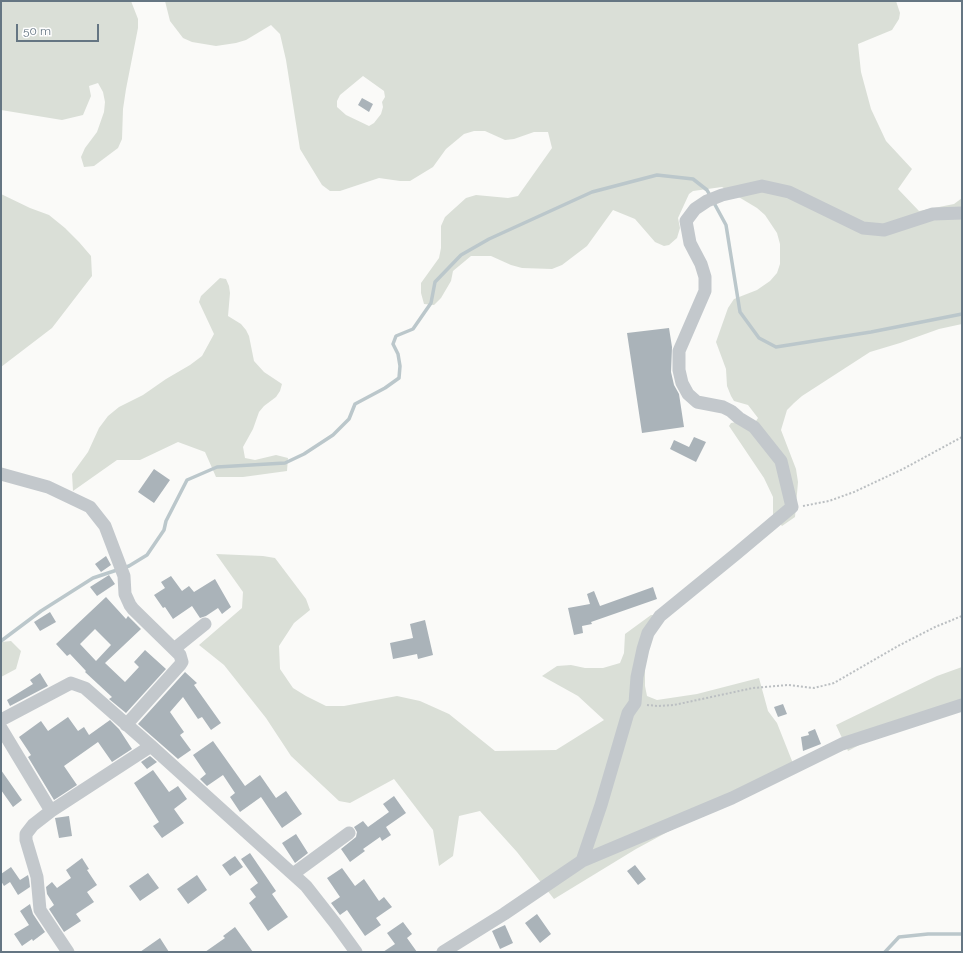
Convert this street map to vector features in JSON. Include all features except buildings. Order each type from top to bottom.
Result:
[{"type":"street","points":[[582,861],[601,806],[628,713],[635,703],[637,677],[648,634],[660,616],[792,507],[781,461],[754,427],[739,418],[732,411],[723,407],[697,402],[688,394],[682,383],[679,370],[679,351],[705,291],[705,276],[701,264],[690,243],[686,221],[695,209],[707,201],[722,195],[762,186],[788,192],[863,228],[884,230],[933,214],[962,213]]},
{"type":"street","points":[[1,474],[48,487],[90,507],[105,526],[124,576],[126,594],[134,609],[182,659],[180,665],[126,725]]},
{"type":"street","points":[[174,649],[205,624]]},
{"type":"street","points":[[1,720],[71,683],[85,688],[306,886],[319,901],[356,952]]},
{"type":"street","points":[[443,952],[504,914],[582,861],[732,798],[842,744],[962,704]]},
{"type":"street","points":[[1,728],[51,811]]},
{"type":"street","points":[[68,952],[40,910],[37,877],[26,840],[26,834],[28,830],[51,811],[151,746]]},
{"type":"street","points":[[293,874],[349,833]]},
{"type":"path","points":[[792,507],[815,504],[854,492],[903,469],[962,437]]},
{"type":"path","points":[[635,703],[658,706],[674,705],[753,688],[788,685],[814,688],[834,683],[898,646],[935,627],[962,616]]},
{"type":"shaded area","points":[[1,1],[131,1],[138,19],[138,28],[123,109],[122,139],[118,148],[94,166],[84,167],[81,157],[85,148],[97,132],[104,112],[105,102],[103,92],[98,83],[89,86],[91,96],[83,115],[62,120],[1,110]]},
{"type":"shaded area","points":[[165,1],[896,1],[900,13],[899,19],[892,30],[858,44],[861,72],[871,109],[886,141],[912,169],[898,189],[919,211],[954,204],[962,198],[962,324],[939,329],[870,352],[802,396],[787,410],[781,430],[796,469],[798,482],[795,517],[782,526],[773,516],[773,497],[764,478],[729,426],[731,423],[737,422],[754,424],[758,418],[748,405],[734,401],[731,396],[727,386],[726,369],[716,342],[728,308],[734,299],[757,290],[770,281],[777,273],[780,264],[780,244],[777,233],[765,215],[757,208],[722,187],[693,191],[689,194],[678,218],[680,228],[677,238],[669,245],[664,246],[655,242],[635,219],[613,210],[587,246],[562,265],[552,269],[522,268],[491,256],[471,256],[453,271],[451,281],[441,298],[434,305],[424,304],[421,293],[421,283],[439,258],[441,248],[441,226],[445,217],[466,198],[476,195],[508,198],[518,196],[552,148],[548,132],[534,132],[514,139],[505,140],[485,131],[474,131],[464,134],[446,149],[433,167],[410,181],[379,178],[340,191],[330,191],[322,185],[300,149],[286,60],[280,34],[271,25],[246,40],[216,46],[192,42],[183,38],[170,21]],"holes":[[[363,76],[384,91],[385,97],[382,102],[383,107],[381,114],[374,123],[369,126],[346,115],[337,107],[337,101],[340,95]]]},
{"type":"shaded area","points":[[1,194],[30,208],[49,215],[65,228],[91,256],[92,276],[52,328],[1,367]]},
{"type":"shaded area","points":[[220,278],[226,279],[229,286],[230,293],[228,316],[241,324],[246,330],[249,336],[254,361],[264,372],[282,384],[276,397],[259,412],[253,429],[243,447],[245,458],[255,460],[276,455],[288,458],[287,471],[243,477],[216,477],[205,452],[178,442],[140,460],[117,460],[73,491],[72,474],[88,452],[99,428],[108,416],[119,407],[143,395],[202,356],[214,334],[199,302],[201,296]]},
{"type":"shaded area","points":[[216,554],[275,558],[306,599],[310,610],[294,623],[279,646],[280,669],[293,688],[326,706],[344,706],[397,696],[420,701],[449,714],[495,751],[556,750],[604,720],[578,696],[542,676],[557,666],[571,665],[585,668],[603,668],[620,663],[624,653],[625,634],[651,615],[665,616],[652,635],[645,659],[645,686],[647,696],[657,700],[697,694],[759,678],[768,711],[777,723],[796,771],[684,823],[636,849],[554,899],[517,852],[480,811],[459,816],[453,856],[439,866],[433,830],[394,779],[350,803],[339,801],[291,756],[266,718],[224,665],[199,645],[242,608],[243,592]]},
{"type":"shaded area","points":[[11,641],[21,651],[16,669],[1,677],[1,642]]},
{"type":"shaded area","points":[[962,667],[962,710],[863,743],[848,751],[836,725],[937,676]]},
{"type":"waterway","points":[[1,641],[41,611],[93,578],[129,566],[147,555],[164,530],[166,521],[187,480],[217,467],[285,463],[304,454],[333,435],[349,419],[355,404],[385,388],[399,378],[400,366],[398,354],[393,344],[396,336],[413,329],[431,303],[435,282],[461,255],[489,239],[592,192],[657,175],[693,179],[707,190],[726,225],[740,312],[759,338],[776,347],[871,332],[962,314]]},
{"type":"waterway","points":[[885,952],[899,937],[928,934],[962,934]]}]
